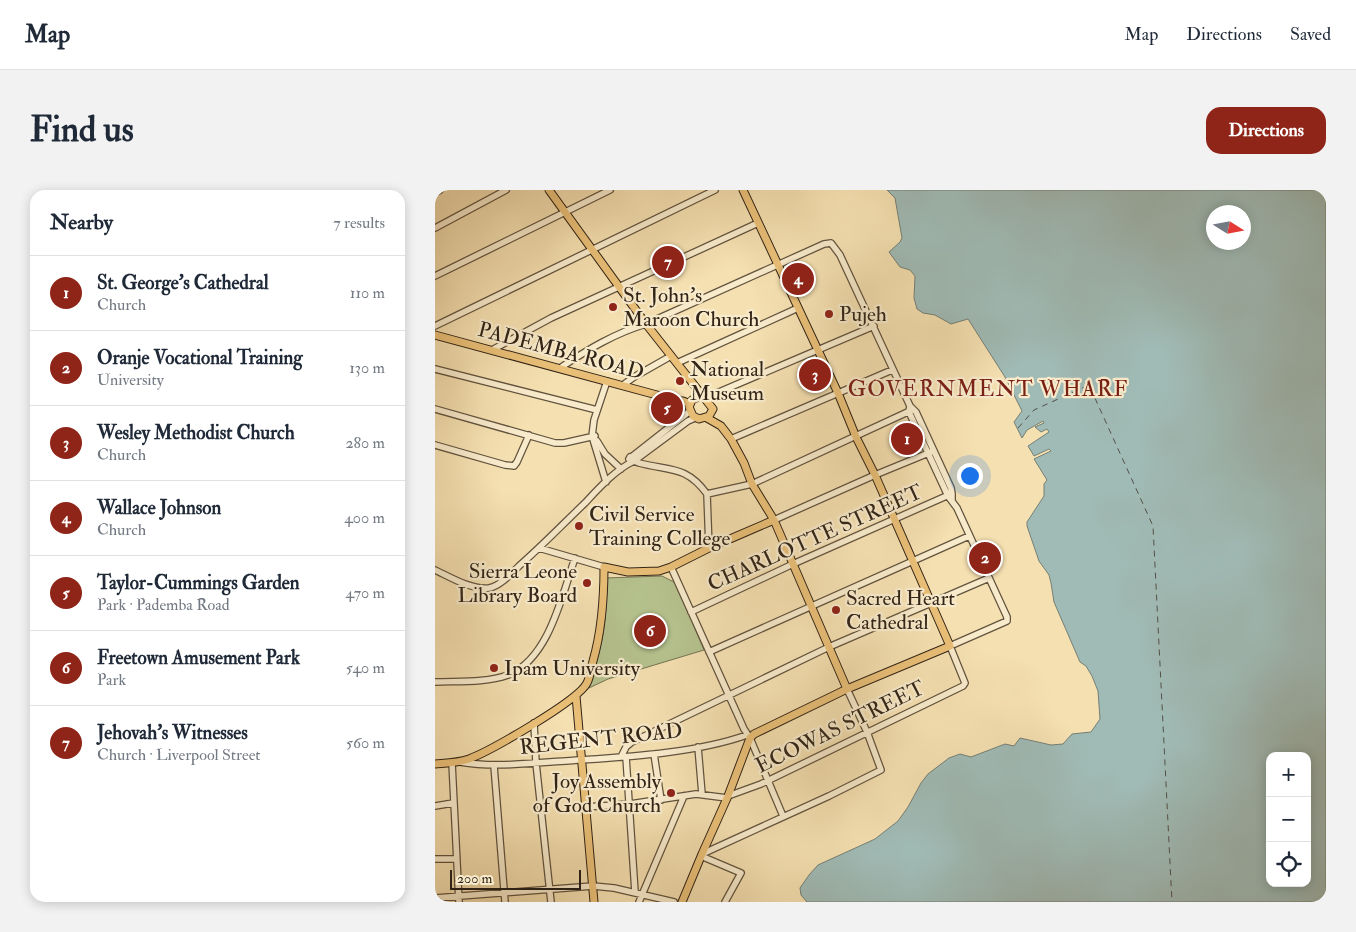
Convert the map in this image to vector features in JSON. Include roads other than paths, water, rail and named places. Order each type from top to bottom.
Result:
[{"type":"main road","points":[[549,190],[618,287],[713,409],[721,426],[731,439],[744,463],[752,484],[774,520],[847,689]]},
{"type":"main road","points":[[682,902],[728,797],[749,737],[847,689],[950,646],[838,393],[743,190]]},
{"type":"main road","name":"PADEMBA ROAD","points":[[435,337],[492,350],[679,401],[685,397],[691,403]]},
{"type":"main road","points":[[691,379],[691,403],[695,418],[707,418],[712,414],[713,409]]},
{"type":"main road","points":[[691,403],[704,397]]},
{"type":"main road","points":[[707,418],[721,426]]},
{"type":"main road","points":[[455,763],[492,748],[562,706],[576,696],[587,683],[599,640],[604,603],[604,567],[628,572],[659,571],[774,520]]},
{"type":"main road","points":[[576,696],[594,902]]},
{"type":"main road","name":"REGENT ROAD","points":[[435,764],[455,763]]},
{"type":"street","points":[[435,193],[440,190]]},
{"type":"street","points":[[435,228],[506,190]]},
{"type":"street","points":[[435,276],[610,190]]},
{"type":"street","points":[[435,326],[715,190]]},
{"type":"street","points":[[492,350],[551,318],[758,223]]},
{"type":"street","points":[[560,368],[623,332],[646,324],[824,244],[831,243],[873,326],[1007,618],[1007,621],[950,646]]},
{"type":"street","points":[[677,363],[798,308]]},
{"type":"street","points":[[704,397],[818,351],[873,326]]},
{"type":"street","points":[[623,385],[633,377],[671,356]]},
{"type":"street","points":[[435,369],[597,410]]},
{"type":"street","points":[[731,439],[892,370]]},
{"type":"street","points":[[606,482],[593,435],[597,410],[607,381]]},
{"type":"street","points":[[435,570],[473,585],[486,588],[496,586],[539,548],[606,482],[673,425],[691,403]]},
{"type":"street","points":[[707,494],[752,484],[856,437],[911,409]]},
{"type":"street","points":[[435,410],[560,443],[593,435]]},
{"type":"street","points":[[632,459],[695,418]]},
{"type":"street","points":[[435,445],[505,466],[514,466],[529,435]]},
{"type":"street","points":[[593,435],[605,454],[624,467]]},
{"type":"street","points":[[774,520],[931,452]]},
{"type":"street","points":[[632,459],[683,472],[697,482],[707,494],[709,548]]},
{"type":"street","name":"CHARLOTTE STREET","points":[[691,612],[793,564],[951,496]]},
{"type":"street","points":[[709,652],[969,536]]},
{"type":"street","points":[[539,548],[604,567]]},
{"type":"street","points":[[435,682],[480,680],[506,676],[531,658],[539,650],[550,631],[575,558]]},
{"type":"street","points":[[671,567],[783,816]]},
{"type":"street","points":[[635,892],[630,804],[624,757],[626,747],[632,742],[829,647],[989,578]]},
{"type":"street","name":"ECOWAS STREET","points":[[728,797],[768,780],[964,685],[959,666],[950,646]]},
{"type":"street","points":[[701,855],[881,770],[867,732],[847,689]]},
{"type":"street","points":[[533,723],[551,902]]},
{"type":"street","name":"REGENT ROAD","points":[[455,763],[494,766],[624,757],[698,747],[749,737]]},
{"type":"street","points":[[698,747],[702,794]]},
{"type":"street","points":[[654,754],[661,800]]},
{"type":"street","points":[[455,763],[453,803],[459,900]]},
{"type":"street","points":[[494,766],[505,902]]},
{"type":"street","points":[[586,807],[630,804],[702,794],[728,797]]},
{"type":"street","points":[[639,902],[684,796]]},
{"type":"street","points":[[435,806],[453,803]]},
{"type":"street","points":[[701,855],[741,873],[725,902]]},
{"type":"street","points":[[435,859],[456,859]]},
{"type":"street","points":[[435,898],[459,900],[505,893],[593,886],[635,892],[674,902]]},
{"type":"water","points":[[887,190],[1326,190],[1326,902],[807,902],[801,895],[800,888],[818,865],[875,839],[898,821],[928,774],[949,758],[960,754],[971,757],[1005,744],[1014,746],[1020,738],[1051,745],[1063,744],[1072,734],[1091,732],[1100,719],[1098,691],[1086,666],[1080,662],[1054,602],[1049,575],[1039,561],[1027,526],[1027,522],[1044,496],[1044,484],[1047,480],[1034,459],[1051,451],[1049,449],[1034,456],[1028,446],[1049,432],[1047,429],[1041,432],[1035,427],[1044,423],[1043,421],[1027,430],[1022,438],[1014,422],[1022,411],[1005,377],[968,319],[951,324],[935,315],[923,313],[917,309],[914,298],[915,276],[910,270],[900,267],[889,252],[902,238],[895,198]]},
{"type":"place","name":"Jehovah’s Witnesses","points":[[668,262]]},
{"type":"place","name":"Wallace Johnson","points":[[798,279]]},
{"type":"place","name":"St. John's Maroon Church","points":[[613,307]]},
{"type":"place","name":"Pujeh","points":[[829,314]]},
{"type":"place","name":"Wesley Methodist Church","points":[[815,375]]},
{"type":"place","name":"National Museum","points":[[680,381]]},
{"type":"place","name":"Taylor-Cummings Garden","points":[[667,408]]},
{"type":"place","name":"St. George's Cathedral","points":[[907,439]]},
{"type":"place","name":"Civil Service Training College","points":[[579,526]]},
{"type":"place","name":"Oranje Vocational Training","points":[[985,558]]},
{"type":"place","name":"Sierra Leone Library Board","points":[[587,583]]},
{"type":"place","name":"Sacred Heart Cathedral","points":[[836,610]]},
{"type":"place","name":"Freetown Amusement Park","points":[[650,631]]},
{"type":"place","name":"Ipam University","points":[[494,668]]},
{"type":"place","name":"Joy Assembly of God Church","points":[[671,793]]},
{"type":"district","name":"GOVERNMENT WHARF","points":[[988,389]]}]
